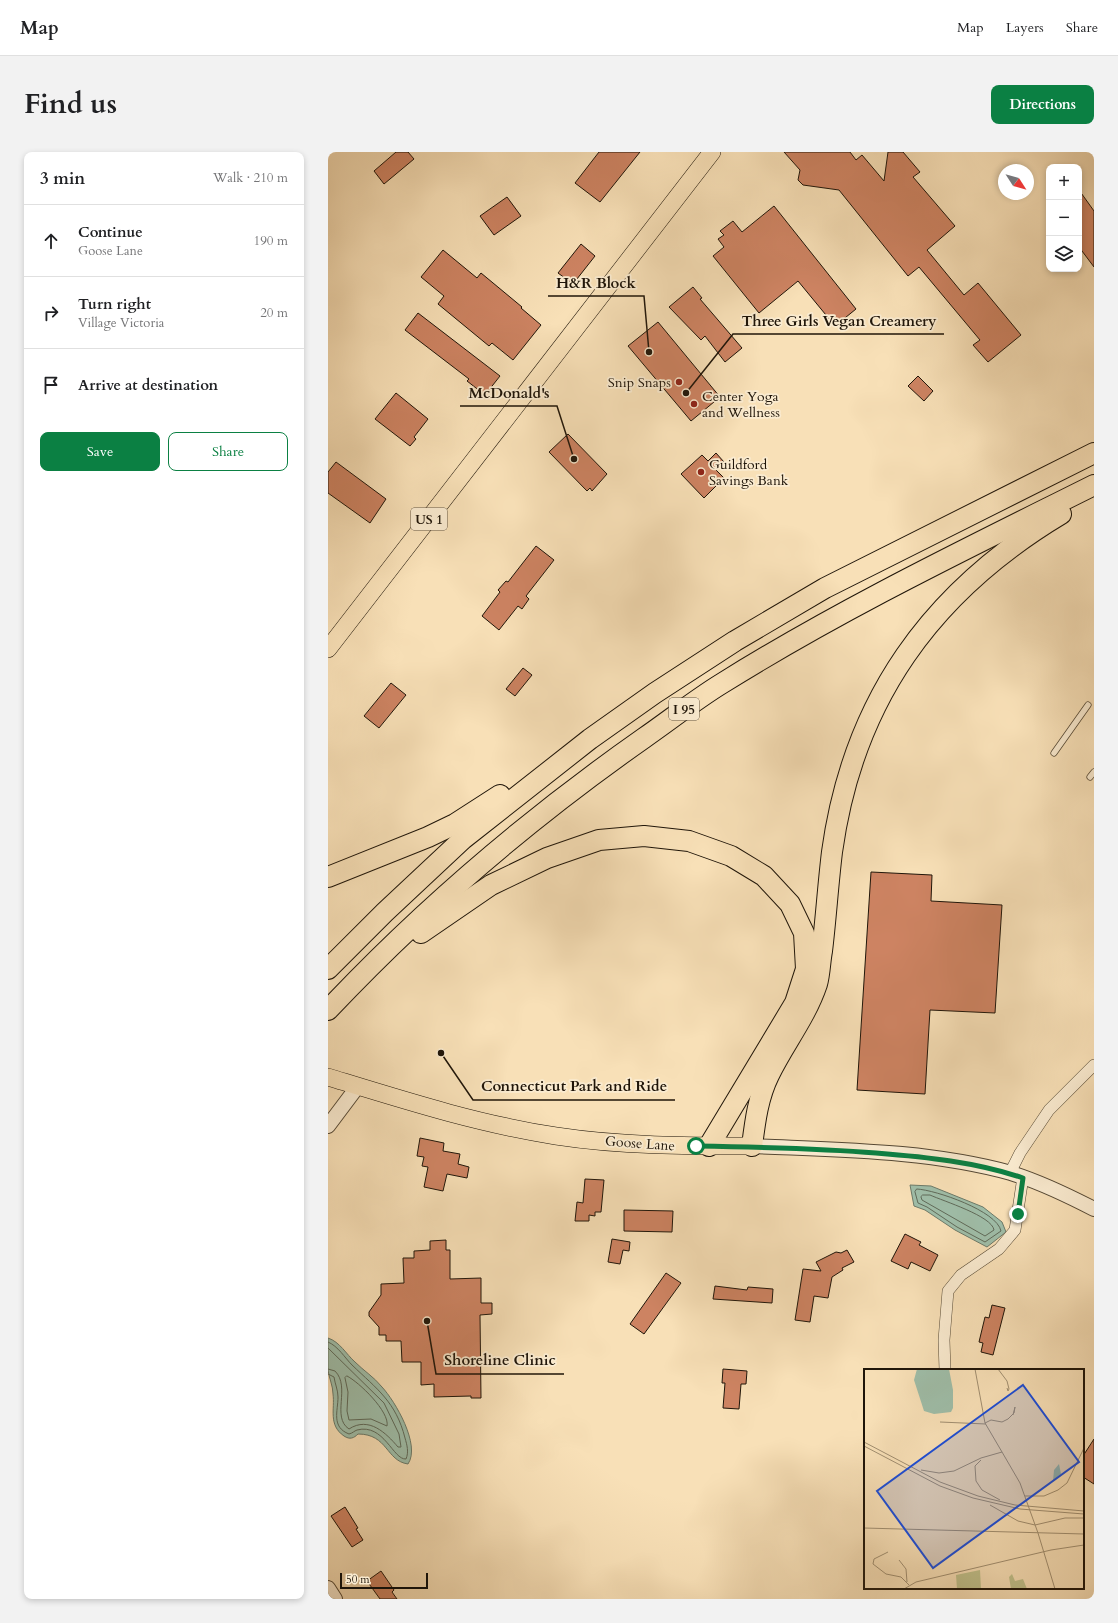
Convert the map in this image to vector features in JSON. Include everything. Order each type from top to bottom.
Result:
[{"type":"highway","name":"I 95","points":[[328,970],[385,912],[464,839],[590,739],[655,693],[735,641],[825,588],[1094,453]]},
{"type":"highway","name":"I 95","points":[[328,1010],[405,932],[457,884],[525,826],[582,781],[720,685],[853,606],[1094,485]]},
{"type":"highway","points":[[752,1146],[757,1111],[768,1076],[804,1015],[818,982],[832,852],[842,793],[859,743],[883,690],[914,642],[944,606],[985,566],[1047,522],[1094,494]]},
{"type":"highway","points":[[328,877],[428,837],[455,824],[590,739]]},
{"type":"highway","points":[[328,1015],[429,926],[491,885],[547,858],[600,840],[644,836],[689,841],[724,853],[764,876],[790,904],[804,934],[806,969],[795,1003],[709,1146]]},
{"type":"main road","name":"US 1","points":[[328,649],[712,152]]},
{"type":"main road","name":"Goose Lane","points":[[328,1077],[466,1118],[556,1136],[639,1145],[752,1146]]},
{"type":"street","points":[[1010,1173],[1020,1152],[1049,1110],[1094,1065]]},
{"type":"street","points":[[328,1126],[358,1086]]},
{"type":"street","name":"Goose Lane","points":[[752,1146],[824,1149],[935,1158],[1010,1173],[1064,1194],[1094,1209]]},
{"type":"street","points":[[945,1369],[944,1340],[948,1291],[961,1275],[999,1249],[1015,1230],[1023,1178]]},
{"type":"street","points":[[328,1588],[335,1599]]},
{"type":"lane","points":[[1054,753],[1088,705]]},
{"type":"lane","points":[[1090,777],[1094,772]]},
{"type":"water","points":[[910,1185],[931,1186],[983,1207],[1002,1222],[1006,1232],[987,1247],[955,1230],[925,1210],[914,1206]]},
{"type":"water","points":[[328,1338],[339,1345],[355,1362],[376,1380],[393,1402],[409,1435],[411,1456],[408,1464],[395,1458],[375,1438],[368,1435],[358,1434],[348,1438],[339,1432],[333,1416],[333,1391],[328,1370]]},
{"type":"building","points":[[396,152],[408,152],[414,159],[384,184],[374,171]]},
{"type":"building","points":[[599,152],[640,152],[600,202],[575,183]]},
{"type":"building","points":[[784,152],[850,152],[856,160],[862,155],[884,181],[888,152],[903,152],[920,172],[913,177],[955,226],[927,250],[964,295],[978,283],[1021,335],[988,362],[973,345],[980,340],[919,267],[908,276],[839,190],[803,185],[798,180],[800,170]]},
{"type":"building","points":[[1082,194],[1094,211],[1094,267],[1082,251]]},
{"type":"building","points":[[507,197],[521,216],[494,235],[480,216]]},
{"type":"building","points":[[774,206],[856,309],[835,326],[798,281],[759,313],[713,256],[724,247],[718,239],[724,235],[720,231],[733,221],[742,232]]},
{"type":"building","points":[[581,244],[595,256],[573,284],[558,273]]},
{"type":"building","points":[[443,250],[477,278],[481,273],[541,325],[513,360],[492,343],[489,346],[438,304],[444,296],[421,277]]},
{"type":"building","points":[[693,287],[702,298],[700,299],[742,348],[725,362],[705,336],[701,340],[669,307]]},
{"type":"building","points":[[418,313],[500,376],[485,395],[467,381],[469,379],[405,330]]},
{"type":"building","points":[[658,322],[720,397],[691,421],[628,346]]},
{"type":"building","points":[[918,376],[933,391],[924,401],[908,386]]},
{"type":"building","points":[[396,393],[428,419],[414,437],[416,439],[410,446],[375,419]]},
{"type":"building","points":[[568,434],[607,474],[592,491],[590,488],[587,491],[549,452]]},
{"type":"building","points":[[716,453],[724,462],[716,470],[724,478],[704,498],[681,474],[702,455],[708,461]]},
{"type":"building","points":[[336,462],[386,499],[370,523],[328,493],[328,472]]},
{"type":"building","points":[[536,546],[554,560],[526,596],[529,599],[522,609],[518,606],[499,630],[482,616],[500,592],[498,590],[506,581],[508,582]]},
{"type":"building","points":[[523,668],[532,675],[515,696],[506,689]]},
{"type":"building","points":[[391,683],[406,695],[379,728],[364,716]]},
{"type":"building","points":[[871,872],[932,875],[931,901],[1002,905],[995,1013],[930,1010],[925,1094],[857,1090]]},
{"type":"building","points":[[420,1138],[444,1143],[443,1151],[460,1154],[458,1164],[469,1167],[467,1178],[447,1174],[443,1191],[424,1187],[428,1167],[422,1166],[424,1157],[417,1156]]},
{"type":"building","points":[[585,1179],[604,1180],[601,1212],[595,1212],[595,1216],[589,1215],[589,1221],[575,1221],[577,1202],[583,1203]]},
{"type":"building","points":[[624,1210],[673,1211],[672,1232],[624,1231]]},
{"type":"building","points":[[905,1234],[921,1242],[919,1245],[938,1255],[930,1271],[911,1262],[908,1269],[891,1261]]},
{"type":"building","points":[[612,1239],[630,1242],[629,1251],[623,1250],[620,1264],[608,1262]]},
{"type":"building","points":[[446,1240],[446,1250],[450,1250],[450,1279],[481,1278],[481,1303],[492,1303],[492,1314],[480,1315],[481,1398],[471,1398],[471,1396],[434,1397],[434,1384],[421,1385],[421,1362],[402,1362],[401,1341],[386,1341],[386,1335],[379,1335],[379,1327],[369,1316],[369,1312],[381,1295],[381,1284],[404,1283],[403,1258],[414,1258],[414,1251],[430,1250],[430,1241]]},
{"type":"building","points":[[847,1250],[854,1262],[842,1268],[843,1270],[832,1277],[828,1298],[814,1296],[810,1322],[795,1320],[803,1269],[821,1271],[816,1262],[836,1252],[841,1253]]},
{"type":"building","points":[[666,1273],[681,1283],[644,1334],[630,1324]]},
{"type":"building","points":[[715,1286],[747,1290],[748,1287],[773,1289],[772,1303],[713,1299]]},
{"type":"building","points":[[992,1305],[1005,1308],[993,1355],[981,1352],[983,1343],[979,1342],[985,1317],[989,1318]]},
{"type":"building","points":[[723,1369],[747,1371],[746,1384],[741,1384],[739,1409],[723,1408],[725,1383],[722,1383]]},
{"type":"building","points":[[1094,1439],[1094,1484],[1084,1478],[1084,1454]]},
{"type":"building","points":[[345,1507],[358,1528],[356,1529],[363,1540],[352,1547],[331,1516]]},
{"type":"building","points":[[381,1571],[394,1590],[392,1592],[397,1599],[380,1599],[367,1581]]},
{"type":"place","name":"H&R Block","points":[[649,352]]},
{"type":"place","name":"Snip Snaps","points":[[679,382]]},
{"type":"place","name":"Three Girls Vegan Creamery","points":[[686,393]]},
{"type":"place","name":"Center Yoga and Wellness","points":[[694,404]]},
{"type":"place","name":"McDonald's","points":[[574,459]]},
{"type":"place","name":"Guildford Savings Bank","points":[[701,472]]},
{"type":"place","name":"Connecticut Park and Ride","points":[[441,1053]]},
{"type":"place","name":"Shoreline Clinic","points":[[427,1321]]},
{"type":"route","points":[[696,1146],[752,1146],[818,1149],[935,1158],[1010,1173],[1023,1178],[1018,1214]]}]
